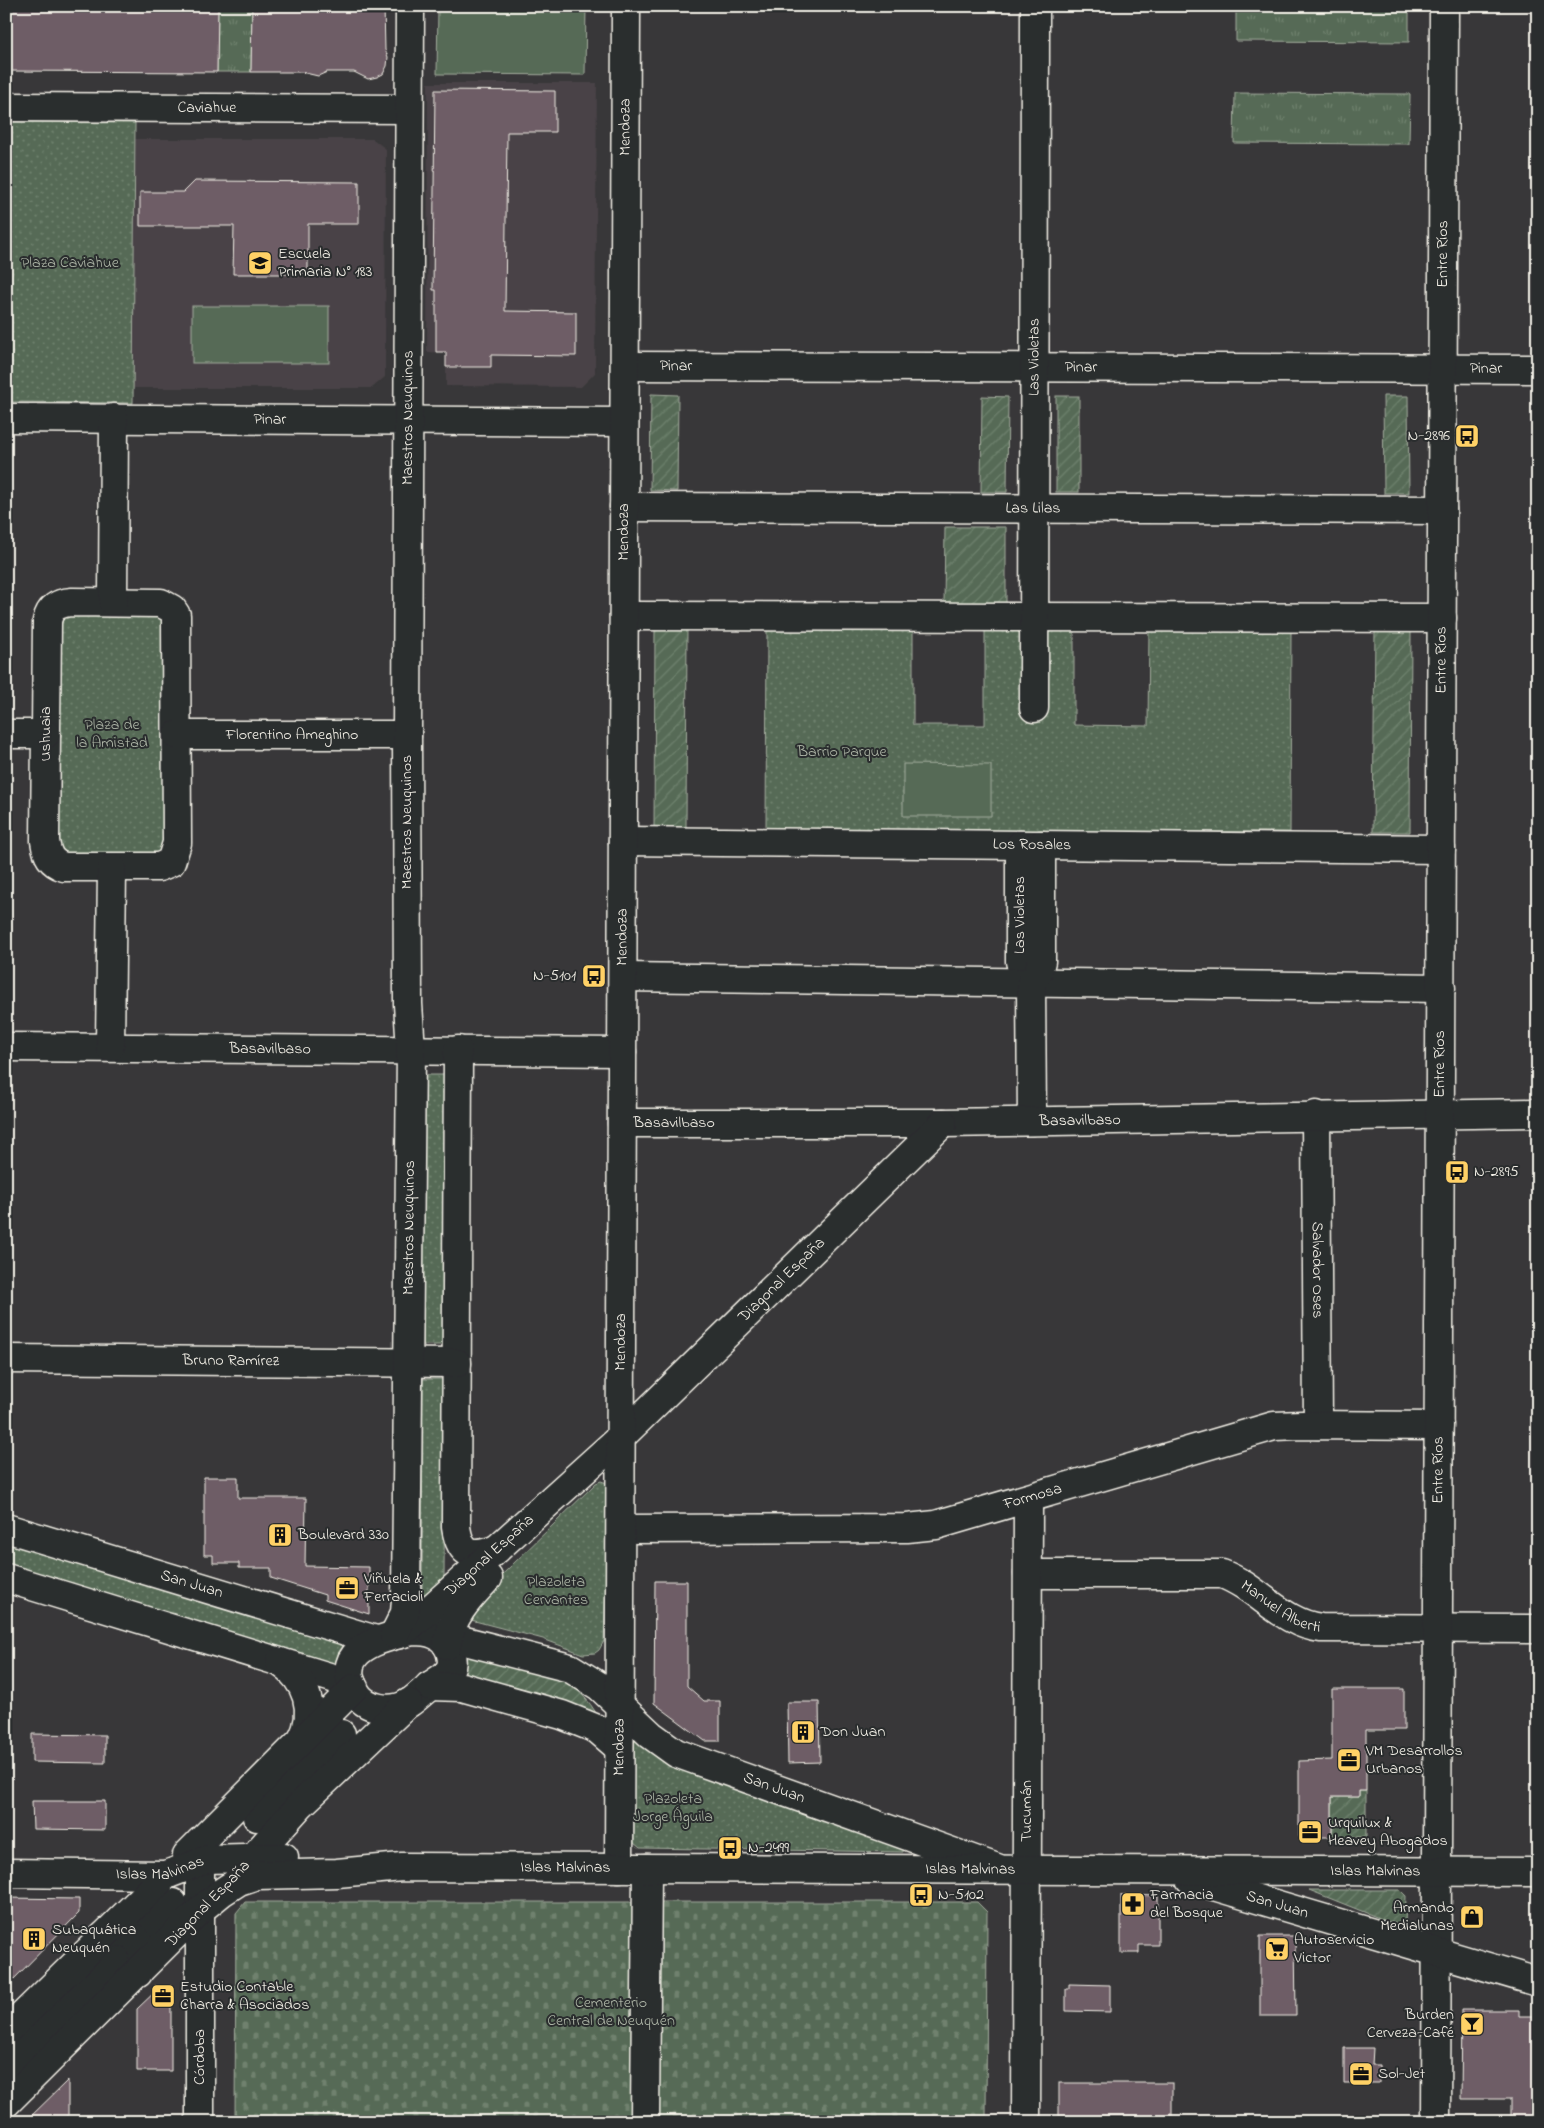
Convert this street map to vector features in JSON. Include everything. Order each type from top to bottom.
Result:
[{"type":"street","name":"Maestros Neuquinos","points":[[390,1636],[404,1613],[406,1599],[411,1050],[408,994],[407,735],[410,6]]},
{"type":"street","name":"Mendoza","points":[[619,1868],[626,6]]},
{"type":"street","name":"Las Violetas","points":[[1034,708],[1035,6]]},
{"type":"street","name":"Entre Ríos","points":[[1436,2122],[1444,6]]},
{"type":"street","name":"Caviahue","points":[[6,107],[409,109]]},
{"type":"street","name":"Pinar","points":[[625,366],[1538,369]]},
{"type":"street","name":"Pinar","points":[[6,418],[624,422]]},
{"type":"street","points":[[113,602],[114,418]]},
{"type":"street","name":"Las Lilas","points":[[624,507],[1442,510]]},
{"type":"street","name":"Ushuaia","points":[[113,602],[161,603],[172,608],[176,615],[177,843],[171,862],[159,867],[64,867],[54,862],[48,853],[46,841],[48,615],[56,605],[64,603],[113,602]]},
{"type":"street","points":[[624,616],[1442,618]]},
{"type":"street","points":[[6,734],[46,734]]},
{"type":"street","name":"Florentino Ameghino","points":[[177,735],[407,735]]},
{"type":"street","name":"Los Rosales","points":[[623,841],[1441,849]]},
{"type":"street","name":"Las Violetas","points":[[1030,845],[1020,961],[1023,974],[1031,983],[1032,1121]]},
{"type":"street","points":[[110,1048],[112,868]]},
{"type":"street","points":[[623,977],[1440,988]]},
{"type":"street","name":"Basavilbaso","points":[[6,1046],[622,1052]]},
{"type":"street","points":[[458,1050],[458,1537],[461,1547],[468,1552],[479,1554],[497,1549]]},
{"type":"street","name":"Basavilbaso","points":[[622,1123],[943,1123],[1316,1115],[1538,1113]]},
{"type":"street","name":"Salvador Oses","points":[[1316,1115],[1318,1424]]},
{"type":"street","name":"Diagonal España","points":[[408,1703],[397,1708],[375,1707],[361,1700],[353,1686],[349,1673],[352,1659],[366,1645],[390,1636],[497,1549],[621,1437],[943,1123]]},
{"type":"street","name":"Bruno Ramírez","points":[[6,1359],[457,1363]]},
{"type":"street","name":"Formosa","points":[[621,1529],[919,1527],[951,1522],[1274,1426],[1318,1424],[1439,1426]]},
{"type":"street","name":"Diagonal España","points":[[6,2104],[200,1910],[222,1892],[300,1804],[408,1703],[444,1676],[451,1666],[452,1659],[443,1638],[466,1602],[621,1437]]},
{"type":"street","name":"Tucumán","points":[[1026,2122],[1028,1500]]},
{"type":"street","name":"San Juan","points":[[6,1528],[390,1636]]},
{"type":"street","name":"Manuel Alberti","points":[[1028,1574],[1222,1574],[1235,1579],[1305,1626],[1538,1629]]},
{"type":"street","points":[[6,1578],[353,1686],[200,1852]]},
{"type":"street","points":[[390,1636],[413,1631],[443,1638]]},
{"type":"street","name":"San Juan","points":[[443,1638],[570,1668],[583,1668],[603,1664],[616,1651],[620,1638]]},
{"type":"street","points":[[279,1662],[297,1676],[308,1699],[308,1725],[302,1740]]},
{"type":"street","name":"San Juan","points":[[570,1668],[599,1686],[662,1744],[693,1761],[1001,1870]]},
{"type":"street","points":[[429,1686],[462,1687],[569,1717],[597,1729],[619,1748]]},
{"type":"street","points":[[257,1817],[341,1734]]},
{"type":"street","name":"Islas Malvinas","points":[[6,1873],[166,1875],[200,1852],[220,1857],[323,1857],[402,1867]]},
{"type":"street","name":"Córdoba","points":[[200,1852],[200,2122]]},
{"type":"street","name":"Islas Malvinas","points":[[222,1892],[239,1881],[257,1875],[337,1873],[402,1867],[1538,1872]]},
{"type":"street","points":[[645,2122],[648,1868]]},
{"type":"street","name":"San Juan","points":[[1160,1870],[1437,1954],[1538,1982]]},
{"type":"street","points":[[6,2032],[166,1875]]},
{"type":"street","points":[[6,2067],[172,1903]]},
{"type":"street","points":[[104,1936],[110,1933],[125,1932],[136,1939],[143,1952],[142,1966],[138,1973]]},
{"type":"shaded area","points":[[428,83],[597,83],[595,373],[581,387],[446,386],[446,353],[427,352]]},
{"type":"shaded area","name":"Escuela Primaria N° 183","points":[[135,139],[373,139],[386,149],[385,377],[372,388],[133,388]]},
{"type":"green space","points":[[218,6],[252,6],[251,72],[217,72]]},
{"type":"green space","points":[[438,6],[586,6],[585,75],[437,74]]},
{"type":"green space","points":[[1236,6],[1409,6],[1409,42],[1236,41]]},
{"type":"green space","points":[[1235,93],[1410,94],[1409,144],[1234,143]]},
{"type":"green space","name":"Plaza Caviahue","points":[[6,122],[135,123],[133,403],[6,402]]},
{"type":"green space","points":[[192,306],[329,306],[329,363],[192,363]]},
{"type":"green space","points":[[651,394],[678,395],[677,491],[650,490]]},
{"type":"green space","points":[[982,396],[1008,397],[1007,492],[981,492]]},
{"type":"green space","points":[[1056,396],[1079,396],[1079,492],[1056,492]]},
{"type":"green space","points":[[1383,396],[1408,396],[1409,493],[1384,493]]},
{"type":"green space","points":[[945,527],[1006,527],[1006,604],[944,603]]},
{"type":"green space","name":"Plaza de la Amistad","points":[[151,614],[163,618],[167,839],[159,854],[70,855],[62,851],[58,844],[59,626],[62,619],[69,615]]},
{"type":"green space","points":[[655,627],[687,627],[686,829],[654,829]]},
{"type":"green space","name":"Barrio Parque","points":[[767,627],[913,628],[913,725],[985,725],[985,628],[1074,628],[1074,725],[1148,726],[1149,628],[1291,629],[1290,832],[766,830]]},
{"type":"green space","points":[[1375,629],[1411,629],[1410,832],[1373,832]]},
{"type":"green space","points":[[903,764],[991,765],[991,816],[903,816]]},
{"type":"green space","points":[[425,1075],[445,1075],[444,1345],[423,1345]]},
{"type":"green space","points":[[423,1379],[445,1379],[444,1579],[422,1600]]},
{"type":"green space","name":"Plazoleta Cervantes","points":[[601,1481],[607,1483],[609,1489],[604,1641],[599,1650],[595,1653],[583,1654],[543,1639],[471,1620],[469,1607],[596,1483]]},
{"type":"green space","points":[[6,1544],[345,1643],[338,1653],[335,1665],[308,1655],[6,1565]]},
{"type":"green space","points":[[462,1647],[523,1663],[561,1678],[577,1690],[591,1705],[601,1723],[459,1673]]},
{"type":"green space","name":"Plazoleta Jorge Águila","points":[[634,1735],[904,1849],[903,1852],[640,1848],[634,1843],[633,1834]]},
{"type":"green space","points":[[1359,1791],[1366,1791],[1366,1837],[1332,1837],[1332,1797],[1359,1797]]},
{"type":"green space","points":[[1309,1890],[1400,1890],[1406,1896],[1405,1924],[1399,1926]]},
{"type":"green space","name":"Cementerio Central de Neuquén","points":[[245,1902],[977,1902],[987,1912],[986,2122],[235,2122],[236,1913]]},
{"type":"building","points":[[6,6],[218,6],[217,72],[6,71]]},
{"type":"building","points":[[252,6],[384,6],[387,66],[383,74],[368,79],[354,72],[327,72],[318,76],[301,72],[251,72]]},
{"type":"building","points":[[435,90],[555,91],[555,132],[507,132],[505,311],[576,312],[576,356],[491,355],[491,367],[446,367],[446,352],[436,352],[436,290],[433,290]]},
{"type":"building","points":[[195,181],[359,182],[359,224],[308,224],[308,274],[233,274],[234,226],[140,226],[140,192],[184,192]]},
{"type":"building","points":[[204,1477],[238,1477],[238,1498],[306,1498],[305,1566],[369,1567],[369,1614],[325,1600],[325,1595],[271,1578],[271,1568],[239,1568],[239,1563],[213,1563],[213,1555],[204,1555]]},
{"type":"building","points":[[655,1581],[687,1581],[687,1686],[704,1701],[720,1701],[720,1741],[705,1741],[654,1703]]},
{"type":"building","points":[[1332,1689],[1404,1689],[1404,1730],[1366,1730],[1366,1791],[1359,1791],[1359,1797],[1332,1797],[1332,1837],[1299,1837],[1299,1761],[1332,1760]]},
{"type":"building","name":"Don Juan","points":[[787,1702],[819,1702],[820,1762],[788,1763]]},
{"type":"building","points":[[32,1734],[105,1735],[105,1763],[32,1762]]},
{"type":"building","points":[[32,1801],[105,1801],[105,1830],[33,1829]]},
{"type":"building","points":[[1121,1895],[1158,1896],[1158,1945],[1139,1945],[1139,1953],[1121,1953]]},
{"type":"building","points":[[6,1898],[79,1899],[79,1913],[6,1987]]},
{"type":"building","points":[[1260,1936],[1295,1936],[1296,2016],[1260,2016]]},
{"type":"building","points":[[1069,1984],[1110,1985],[1110,2012],[1066,2011],[1066,1989],[1069,1989]]},
{"type":"building","points":[[160,1987],[171,1993],[171,2071],[137,2071],[137,2009]]},
{"type":"building","points":[[1462,2010],[1519,2010],[1519,2016],[1535,2016],[1538,2122],[1510,2122],[1510,2099],[1461,2099]]},
{"type":"building","name":"Sol-Jet","points":[[1344,2048],[1373,2048],[1372,2065],[1379,2065],[1379,2083],[1344,2083]]},
{"type":"building","points":[[68,2080],[68,2122],[25,2122]]},
{"type":"building","points":[[1059,2083],[1172,2083],[1172,2116],[1059,2116]]},
{"type":"place","name":"Escuela Primaria N° 183","points":[[260,263]]},
{"type":"place","name":"N-2896","points":[[1467,436]]},
{"type":"place","name":"N-5101","points":[[594,976]]},
{"type":"place","name":"N-2895","points":[[1457,1172]]},
{"type":"place","name":"Boulevard 330","points":[[280,1535]]},
{"type":"place","name":"Viñuela & Ferracioli","points":[[347,1588]]},
{"type":"place","name":"Don Juan","points":[[803,1732]]},
{"type":"place","name":"VM Desarrollos Urbanos","points":[[1349,1760]]},
{"type":"place","name":"Urquilux & Heavey Abogados","points":[[1310,1832]]},
{"type":"place","name":"N-2499","points":[[730,1848]]},
{"type":"place","name":"N-5102","points":[[921,1895]]},
{"type":"place","name":"Farmacia del Bosque","points":[[1133,1904]]},
{"type":"place","name":"Armando Medialunas","points":[[1472,1917]]},
{"type":"place","name":"Subaquática Neuquén","points":[[34,1939]]},
{"type":"place","name":"Autoservicio Victor","points":[[1277,1949]]},
{"type":"place","name":"Estudio Contable Charra & Asociados","points":[[163,1996]]},
{"type":"place","name":"Burden Cerveza-Café","points":[[1472,2024]]},
{"type":"place","name":"Sol-Jet","points":[[1361,2074]]}]
